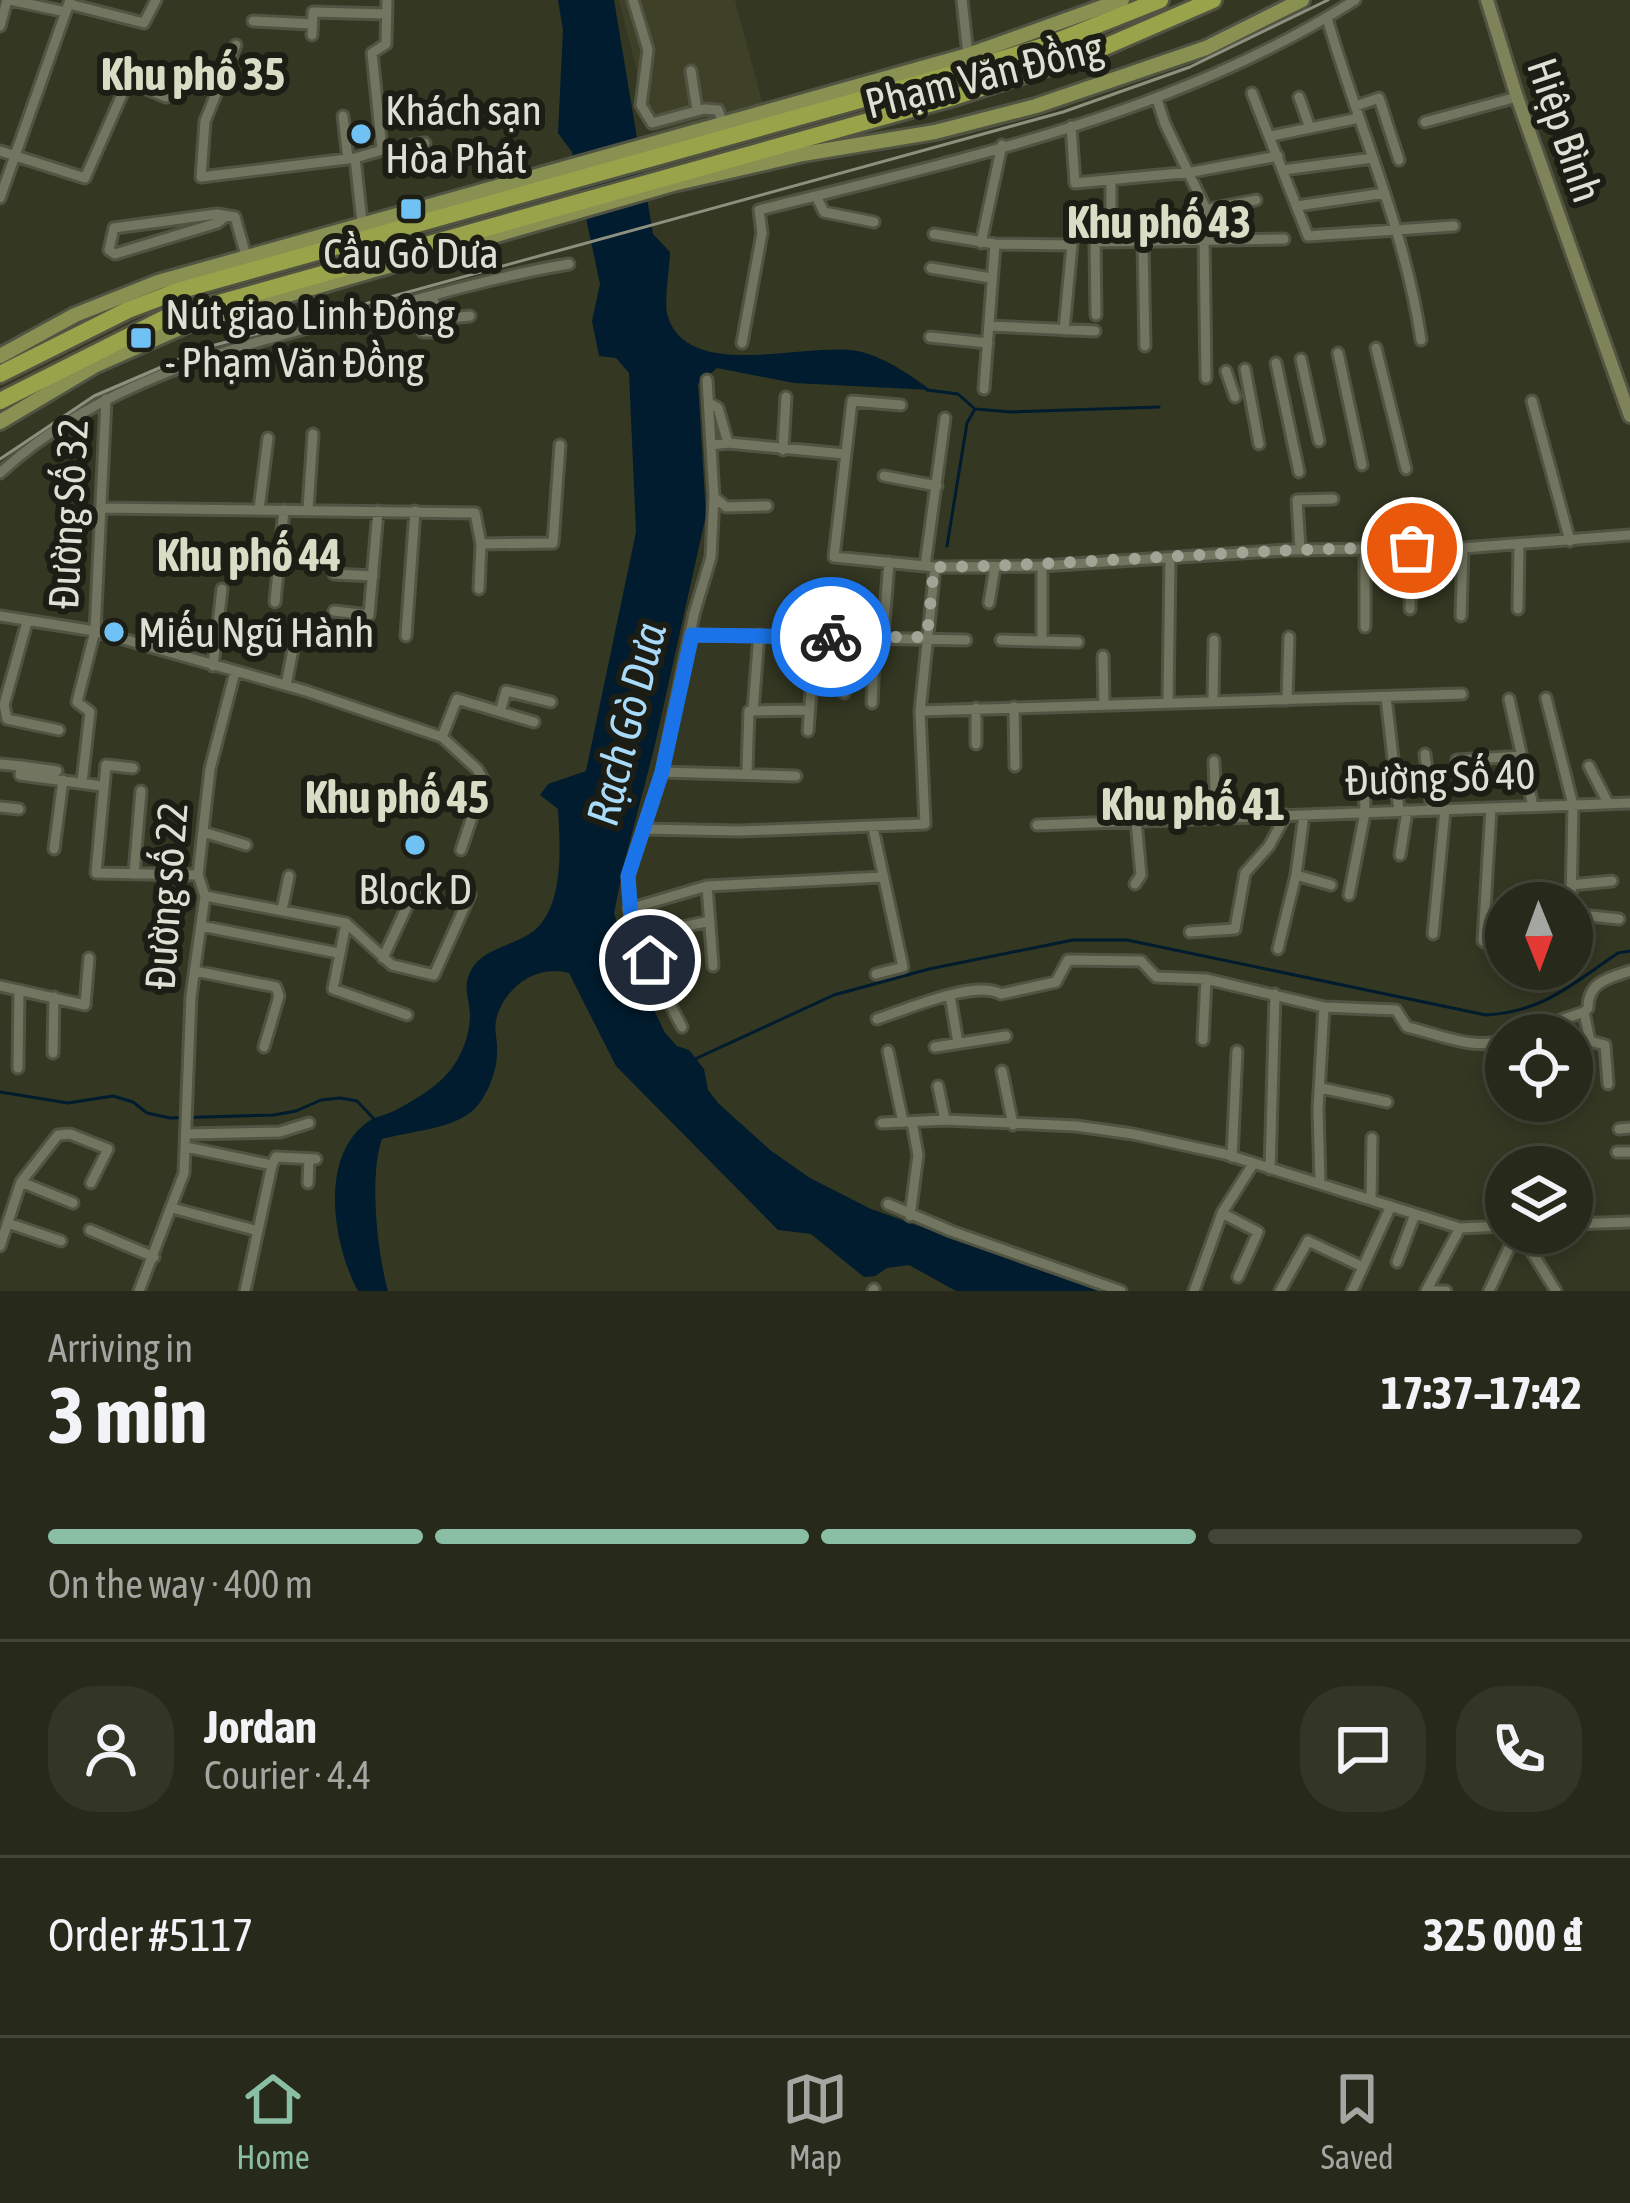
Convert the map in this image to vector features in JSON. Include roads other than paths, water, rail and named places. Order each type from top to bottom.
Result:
[{"type":"highway","name":"Phạm Văn Đồng","points":[[663,147],[983,66],[1160,0]]},
{"type":"highway","name":"Phạm Văn Đồng","points":[[672,180],[1013,78],[1114,44],[1214,0]]},
{"type":"highway","points":[[0,374],[163,288],[663,147]]},
{"type":"highway","points":[[0,401],[165,318],[672,180]]},
{"type":"main road","name":"Phạm Văn Đồng","points":[[663,147],[723,123],[968,55],[1085,7],[1122,0]]},
{"type":"main road","name":"Phạm Văn Đồng","points":[[672,180],[935,132],[1036,106],[1206,48],[1301,0]]},
{"type":"main road","name":"Hiệp Bình","points":[[1487,0],[1629,408]]},
{"type":"main road","points":[[694,170],[741,168]]},
{"type":"main road","points":[[0,358],[64,320],[246,256],[362,222],[548,179]]},
{"type":"main road","points":[[0,427],[96,365],[191,323],[557,213]]},
{"type":"main road","points":[[0,358],[20,362]]},
{"type":"street","points":[[0,26],[9,0],[68,5],[143,23],[156,0]]},
{"type":"street","points":[[382,150],[372,53],[386,44],[387,0]]},
{"type":"street","points":[[633,0],[648,50],[640,105],[652,123],[697,110],[718,110],[723,123]]},
{"type":"street","points":[[962,0],[968,55]]},
{"type":"street","points":[[742,343],[762,233],[759,210],[1157,99],[1286,42],[1355,0]]},
{"type":"street","points":[[0,198],[68,5]]},
{"type":"street","points":[[253,20],[312,30],[313,12],[387,14]]},
{"type":"street","points":[[1328,18],[1398,229],[1421,340]]},
{"type":"street","points":[[236,45],[203,128],[201,177],[352,159],[425,143]]},
{"type":"street","points":[[691,71],[697,110]]},
{"type":"street","points":[[0,151],[82,178],[88,176],[128,81],[166,97]]},
{"type":"street","points":[[1252,93],[1308,236],[1454,226]]},
{"type":"street","points":[[1425,122],[1517,97]]},
{"type":"street","points":[[1299,98],[1310,128]]},
{"type":"street","points":[[1355,106],[1379,98],[1399,160]]},
{"type":"street","points":[[1157,99],[1220,238]]},
{"type":"street","points":[[343,116],[362,222]]},
{"type":"street","points":[[1271,136],[1359,118]]},
{"type":"street","points":[[1071,126],[1076,183],[1190,172],[1278,156]]},
{"type":"street","points":[[981,242],[1002,145]]},
{"type":"street","points":[[1283,170],[1373,158]]},
{"type":"street","points":[[1111,181],[1112,233]]},
{"type":"street","points":[[1297,206],[1385,193]]},
{"type":"street","points":[[816,196],[824,212],[874,222]]},
{"type":"street","points":[[1209,209],[1256,200]]},
{"type":"street","points":[[226,216],[217,223],[129,250],[115,254],[110,250],[114,228],[217,214],[235,217],[246,256]]},
{"type":"street","points":[[934,234],[995,244],[1072,244],[1064,330]]},
{"type":"street","points":[[1204,238],[1206,378]]},
{"type":"street","points":[[1096,315],[1095,242],[1284,239]]},
{"type":"street","points":[[1143,242],[1145,346]]},
{"type":"street","points":[[984,388],[995,244]]},
{"type":"street","points":[[0,473],[106,399],[161,373],[241,345],[568,264]]},
{"type":"street","points":[[931,268],[991,278]]},
{"type":"street","points":[[432,296],[437,314],[470,316]]},
{"type":"street","points":[[416,300],[423,332],[448,332]]},
{"type":"street","points":[[990,326],[1096,332]]},
{"type":"street","points":[[930,337],[988,343]]},
{"type":"street","points":[[1376,348],[1406,469]]},
{"type":"street","points":[[1338,353],[1361,465]]},
{"type":"street","points":[[1301,359],[1319,441]]},
{"type":"street","points":[[1276,363],[1299,472]]},
{"type":"street","points":[[1245,369],[1259,444]]},
{"type":"street","points":[[1226,370],[1235,397]]},
{"type":"street","points":[[682,1027],[632,932],[628,876],[662,772],[694,614],[711,557],[714,497],[707,380]]},
{"type":"street","points":[[783,450],[786,398]]},
{"type":"street","name":"Đường Số 32","points":[[82,782],[90,712],[76,702],[95,632],[106,399]]},
{"type":"street","points":[[901,405],[854,400],[834,557],[930,566],[1042,566],[1300,549],[1463,548],[1630,536]]},
{"type":"street","points":[[1532,401],[1570,541]]},
{"type":"street","points":[[709,404],[718,408],[728,443]]},
{"type":"street","points":[[644,829],[925,824],[920,711],[945,418]]},
{"type":"street","points":[[308,508],[313,434]]},
{"type":"street","points":[[259,509],[268,438]]},
{"type":"street","points":[[481,544],[553,543],[560,445]]},
{"type":"street","points":[[711,445],[845,454]]},
{"type":"street","points":[[884,476],[937,486]]},
{"type":"street","points":[[714,497],[726,507],[766,506]]},
{"type":"street","points":[[1300,549],[1297,500],[1333,499]]},
{"type":"street","points":[[100,508],[475,513],[481,544],[478,589]]},
{"type":"street","points":[[275,602],[284,510]]},
{"type":"street","points":[[334,610],[369,615],[378,511]]},
{"type":"street","points":[[406,636],[415,511]]},
{"type":"street","points":[[1518,609],[1519,544]]},
{"type":"street","points":[[1365,548],[1365,626]]},
{"type":"street","points":[[1410,609],[1412,548]]},
{"type":"street","points":[[1461,616],[1463,548]]},
{"type":"street","points":[[1168,702],[1169,558]]},
{"type":"street","points":[[872,703],[889,562]]},
{"type":"street","points":[[1042,566],[1042,641]]},
{"type":"street","points":[[989,603],[995,567]]},
{"type":"street","points":[[334,574],[373,576]]},
{"type":"street","points":[[213,666],[222,589]]},
{"type":"street","points":[[0,616],[95,632],[286,685],[442,737],[484,781],[461,850]]},
{"type":"street","points":[[27,622],[4,705],[7,719],[59,730]]},
{"type":"street","points":[[692,635],[966,640]]},
{"type":"street","points":[[753,710],[759,635]]},
{"type":"street","points":[[808,731],[815,637]]},
{"type":"street","points":[[844,693],[846,637]]},
{"type":"street","points":[[1287,700],[1289,637]]},
{"type":"street","points":[[286,685],[295,640],[326,645]]},
{"type":"street","points":[[1001,640],[1078,642]]},
{"type":"street","points":[[1214,640],[1214,701]]},
{"type":"street","points":[[1103,656],[1104,704]]},
{"type":"street","name":"Đường số 22","points":[[187,1136],[195,971],[205,896],[197,875],[210,770],[235,672]]},
{"type":"street","points":[[812,684],[835,683]]},
{"type":"street","points":[[681,688],[698,690]]},
{"type":"street","points":[[500,712],[506,691],[551,702]]},
{"type":"street","points":[[920,711],[1462,694]]},
{"type":"street","points":[[1385,697],[1403,811],[1400,855]]},
{"type":"street","points":[[1546,698],[1573,805],[1571,882]]},
{"type":"street","points":[[1509,699],[1533,806]]},
{"type":"street","points":[[442,737],[457,700],[534,722]]},
{"type":"street","points":[[1014,706],[1016,766]]},
{"type":"street","points":[[976,708],[976,744]]},
{"type":"street","points":[[747,770],[748,713],[808,710]]},
{"type":"street","points":[[1425,754],[1432,810]]},
{"type":"street","points":[[1457,760],[1522,756]]},
{"type":"street","points":[[1214,761],[1216,818]]},
{"type":"street","points":[[0,764],[102,786]]},
{"type":"street","points":[[133,768],[106,765],[96,873],[197,875]]},
{"type":"street","points":[[20,766],[20,775],[60,775]]},
{"type":"street","points":[[1588,766],[1608,803]]},
{"type":"street","points":[[662,772],[796,776]]},
{"type":"street","points":[[54,849],[60,775]]},
{"type":"street","points":[[1349,895],[1366,812],[1364,776]]},
{"type":"street","points":[[134,874],[141,791]]},
{"type":"street","name":"Đường Số 40","points":[[1037,825],[1630,802]]},
{"type":"street","points":[[0,807],[20,809]]},
{"type":"street","points":[[1487,882],[1491,808]]},
{"type":"street","points":[[1433,934],[1445,809]]},
{"type":"street","points":[[1190,932],[1235,929],[1246,873],[1269,846],[1286,815]]},
{"type":"street","points":[[1278,949],[1304,815]]},
{"type":"street","points":[[1135,884],[1141,875],[1136,821]]},
{"type":"street","points":[[873,828],[903,968],[876,974]]},
{"type":"street","points":[[202,832],[245,844]]},
{"type":"street","points":[[1296,875],[1331,885]]},
{"type":"street","points":[[282,910],[289,876]]},
{"type":"street","points":[[628,909],[707,886],[882,877]]},
{"type":"street","points":[[1593,883],[1612,881]]},
{"type":"street","points":[[383,958],[417,885]]},
{"type":"street","points":[[707,886],[712,966]]},
{"type":"street","points":[[205,896],[346,923],[392,965],[434,975],[470,895]]},
{"type":"street","points":[[1485,908],[1485,942]]},
{"type":"street","points":[[1593,916],[1619,919]]},
{"type":"street","points":[[654,933],[710,921]]},
{"type":"street","points":[[346,923],[334,990],[407,1015]]},
{"type":"street","points":[[201,926],[338,953]]},
{"type":"street","points":[[0,986],[85,1005],[89,958]]},
{"type":"street","points":[[877,1019],[950,995],[992,989],[1000,994],[1056,982],[1068,960],[1141,962],[1156,976],[1206,979],[1324,1007],[1393,1010],[1407,1028],[1485,1044]]},
{"type":"street","points":[[1608,1084],[1605,1045],[1590,1041],[1584,1012],[1588,994],[1596,985],[1630,970]]},
{"type":"street","points":[[195,971],[276,987],[279,997],[264,1047]]},
{"type":"street","points":[[1203,1040],[1206,979]]},
{"type":"street","points":[[18,1068],[19,991]]},
{"type":"street","points":[[1270,1169],[1276,994]]},
{"type":"street","points":[[950,995],[958,1043]]},
{"type":"street","points":[[53,1053],[54,997]]},
{"type":"street","points":[[1320,1183],[1324,1007]]},
{"type":"street","points":[[1578,1014],[1584,1012]]},
{"type":"street","points":[[935,1048],[1006,1036]]},
{"type":"street","points":[[888,1051],[919,1155],[910,1216]]},
{"type":"street","points":[[1232,1157],[1237,1051]]},
{"type":"street","points":[[1002,1071],[1013,1125]]},
{"type":"street","points":[[938,1086],[945,1120]]},
{"type":"street","points":[[1321,1088],[1387,1102]]},
{"type":"street","points":[[882,1124],[945,1120],[1076,1126],[1232,1157],[1460,1228],[1485,1227]]},
{"type":"street","points":[[187,1136],[280,1132],[309,1124]]},
{"type":"street","points":[[0,1246],[21,1182],[58,1135],[70,1134],[108,1149],[91,1183]]},
{"type":"street","points":[[187,1136],[272,1165]]},
{"type":"street","points":[[139,1291],[184,1173],[187,1136]]},
{"type":"street","points":[[1372,1138],[1372,1200]]},
{"type":"street","points":[[1617,1152],[1630,1151]]},
{"type":"street","points":[[244,1291],[277,1157],[313,1159],[308,1183]]},
{"type":"street","points":[[1194,1291],[1222,1213],[1253,1164]]},
{"type":"street","points":[[21,1182],[73,1203]]},
{"type":"street","points":[[888,1204],[1121,1291]]},
{"type":"street","points":[[1352,1291],[1391,1206]]},
{"type":"street","points":[[172,1208],[258,1231]]},
{"type":"street","points":[[1222,1213],[1258,1232],[1238,1277]]},
{"type":"street","points":[[1396,1262],[1414,1214]]},
{"type":"street","points":[[1593,1224],[1630,1222]]},
{"type":"street","points":[[4,1228],[61,1241]]},
{"type":"street","points":[[1446,1291],[1426,1291],[1460,1228]]},
{"type":"street","points":[[90,1229],[154,1257]]},
{"type":"street","points":[[1280,1291],[1308,1241],[1363,1267]]},
{"type":"street","points":[[1490,1291],[1508,1254]]},
{"type":"street","points":[[1532,1254],[1556,1291]]},
{"type":"water","name":"Rạch Gò Dưa","points":[[558,0],[614,0],[653,234],[670,252],[668,317],[680,337],[724,354],[867,353],[931,390],[794,383],[717,368],[698,384],[706,515],[614,913],[624,946],[665,1033],[677,1046],[689,1050],[704,1069],[708,1090],[718,1103],[770,1150],[810,1178],[871,1209],[1102,1291],[956,1291],[909,1265],[864,1277],[811,1234],[778,1230],[616,1066],[569,973],[557,971],[535,974],[508,995],[496,1021],[493,1077],[471,1112],[440,1126],[382,1139],[376,1214],[388,1291],[358,1291],[349,1272],[335,1202],[342,1156],[353,1136],[369,1121],[415,1099],[447,1074],[468,1031],[467,983],[473,967],[489,953],[532,933],[548,913],[559,869],[558,809],[540,795],[548,784],[586,771],[636,532],[629,373],[616,358],[599,356],[592,321],[600,284],[572,152],[558,133],[563,30]]},
{"type":"waterway","points":[[927,390],[958,394],[975,409],[1012,412],[1159,407]]},
{"type":"waterway","points":[[947,546],[967,423],[975,409]]},
{"type":"waterway","points":[[695,1059],[834,995],[929,969],[1073,940],[1127,940],[1486,1015],[1541,1002],[1618,953],[1630,951]]},
{"type":"waterway","points":[[0,1092],[68,1103],[113,1096],[147,1113],[170,1118],[274,1115],[340,1098],[357,1101],[376,1121]]},
{"type":"railway","points":[[0,459],[94,396],[208,347],[1063,112],[1190,67],[1328,0]]},
{"type":"place","name":"Khách sạn Hòa Phát","points":[[361,134]]},
{"type":"place","name":"Cầu Gò Dưa","points":[[411,209]]},
{"type":"place","name":"Nút giao Linh Đông - Phạm Văn Đồng","points":[[141,338]]},
{"type":"place","name":"Miếu Ngũ Hành","points":[[114,632]]},
{"type":"place","name":"Block D","points":[[415,845]]},
{"type":"district","name":"Khu phố 35","points":[[193,74]]},
{"type":"district","name":"Khu phố 43","points":[[1159,222]]},
{"type":"district","name":"Khu phố 44","points":[[249,555]]},
{"type":"district","name":"Khu phố 45","points":[[397,797]]},
{"type":"district","name":"Khu phố 41","points":[[1193,804]]}]
